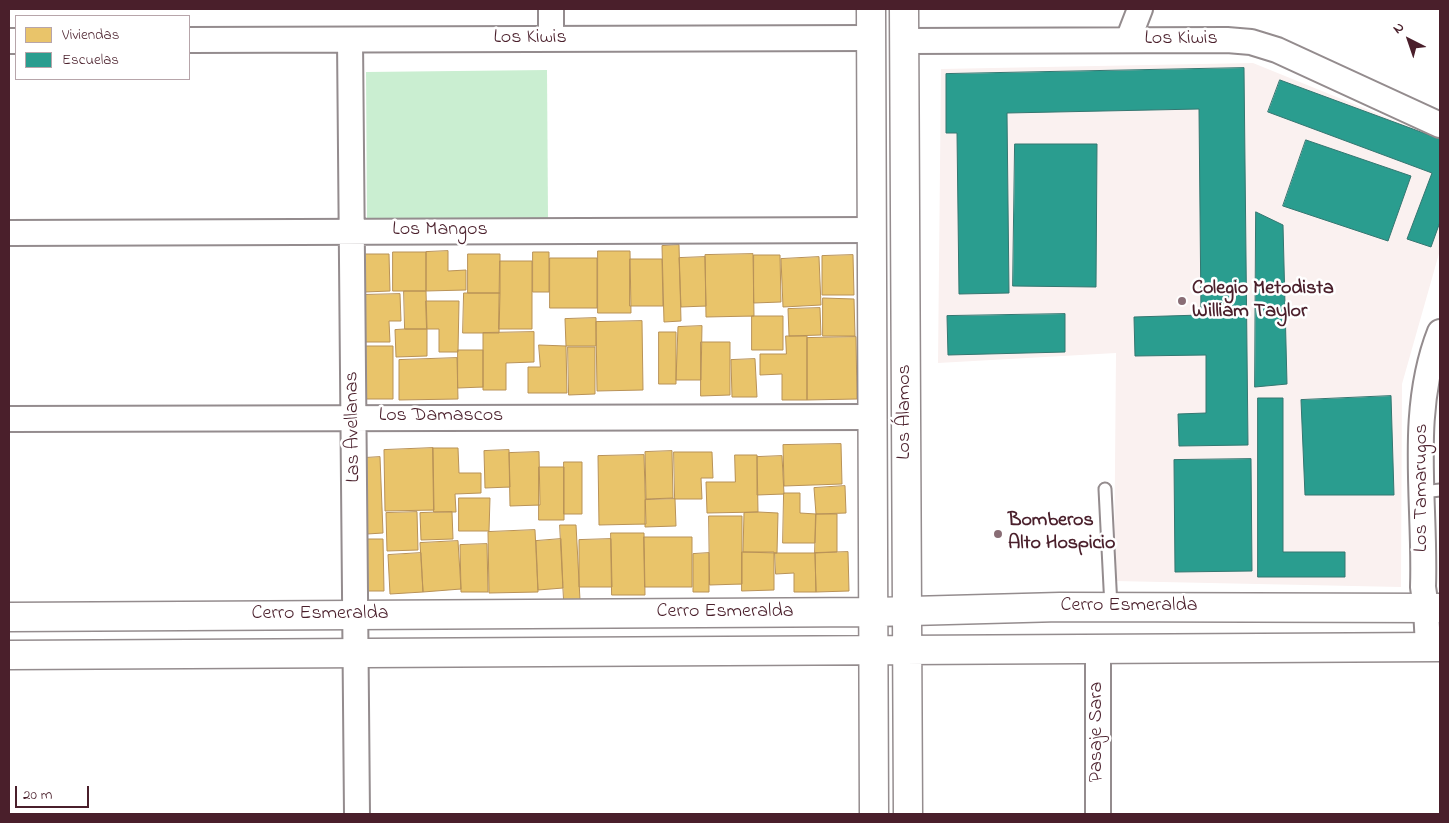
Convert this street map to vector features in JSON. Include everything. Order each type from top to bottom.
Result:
[{"type":"street","points":[[551,9],[551,39]]},
{"type":"street","name":"Los Álamos","points":[[871,9],[874,814]]},
{"type":"street","name":"Los Álamos","points":[[904,9],[908,814]]},
{"type":"street","points":[[1128,40],[1140,9]]},
{"type":"street","name":"Los Kiwis","points":[[190,40],[871,38]]},
{"type":"street","name":"Las Avellanas","points":[[350,40],[357,814]]},
{"type":"street","name":"Los Kiwis","points":[[904,41],[1227,40],[1264,46],[1440,125]]},
{"type":"street","name":"Los Mangos","points":[[9,233],[872,230]]},
{"type":"street","name":"Los Tamarugos","points":[[1434,647],[1433,608],[1423,587],[1431,491],[1423,398],[1440,332]]},
{"type":"street","name":"Los Damascos","points":[[9,419],[873,417]]},
{"type":"street","points":[[1060,607],[1060,650]]},
{"type":"street","name":"Cerro Esmeralda","points":[[9,617],[874,612],[1060,607],[1433,608]]},
{"type":"street","points":[[1008,608],[1012,650]]},
{"type":"street","name":"Cerro Esmeralda","points":[[9,655],[1434,647]]},
{"type":"street","name":"Pasaje Sara","points":[[1098,650],[1098,814]]},
{"type":"lane","points":[[1105,489],[1111,607]]},
{"type":"shaded area","name":"Colegio Metodista William Taylor","points":[[1253,63],[1440,139],[1440,250],[1402,384],[1401,587],[1114,581],[1116,353],[938,363],[941,69]]},
{"type":"green space","points":[[547,70],[548,219],[367,221],[366,72]]},
{"type":"building: Viviendas","points":[[679,245],[681,321],[664,322],[662,246]]},
{"type":"building: Viviendas","points":[[448,251],[448,271],[466,270],[466,290],[426,291],[426,252]]},
{"type":"building: Viviendas","points":[[598,251],[630,251],[631,313],[598,313]]},
{"type":"building: Viviendas","points":[[393,252],[426,252],[426,291],[393,291]]},
{"type":"building: Viviendas","points":[[533,252],[549,252],[549,292],[533,292]]},
{"type":"building: Viviendas","points":[[363,254],[389,254],[390,291],[365,292]]},
{"type":"building: Viviendas","points":[[468,254],[500,254],[500,293],[468,293]]},
{"type":"building: Viviendas","points":[[753,254],[754,316],[706,317],[705,255]]},
{"type":"building: Viviendas","points":[[754,255],[780,255],[781,302],[754,303]]},
{"type":"building: Viviendas","points":[[853,255],[854,295],[822,295],[822,256]]},
{"type":"building: Viviendas","points":[[705,257],[706,306],[681,307],[679,258]]},
{"type":"building: Viviendas","points":[[819,257],[821,305],[783,307],[781,259]]},
{"type":"building: Viviendas","points":[[550,258],[597,258],[597,308],[550,308]]},
{"type":"building: Viviendas","points":[[630,259],[662,259],[663,306],[630,306]]},
{"type":"building: Viviendas","points":[[500,261],[532,261],[532,329],[499,329]]},
{"type":"building: Viviendas","points":[[404,291],[426,291],[427,329],[405,329]]},
{"type":"building: Viviendas","points":[[464,293],[500,293],[499,333],[463,333]]},
{"type":"building: Viviendas","points":[[400,294],[401,321],[389,321],[390,342],[363,342],[361,295]]},
{"type":"building: Viviendas","points":[[823,298],[854,299],[855,336],[823,336]]},
{"type":"building: Viviendas","points":[[426,301],[459,301],[458,352],[439,352],[439,329],[427,329]]},
{"type":"building: Viviendas","points":[[820,308],[821,335],[789,336],[788,309]]},
{"type":"building: Viviendas","points":[[752,316],[783,316],[783,350],[752,350]]},
{"type":"building: Viviendas","points":[[596,318],[596,346],[566,346],[565,319]]},
{"type":"building: Viviendas","points":[[642,321],[643,390],[597,391],[596,322]]},
{"type":"building: Viviendas","points":[[702,326],[701,380],[676,380],[678,327]]},
{"type":"building: Viviendas","points":[[427,329],[427,356],[396,357],[395,330]]},
{"type":"building: Viviendas","points":[[534,332],[534,362],[506,363],[506,390],[483,390],[483,333]]},
{"type":"building: Viviendas","points":[[659,332],[676,332],[676,384],[659,384]]},
{"type":"building: Viviendas","points":[[786,336],[807,336],[807,400],[782,400],[782,374],[760,375],[760,354],[786,354]]},
{"type":"building: Viviendas","points":[[856,337],[857,399],[807,400],[807,338]]},
{"type":"building: Viviendas","points":[[701,342],[730,342],[730,395],[701,396]]},
{"type":"building: Viviendas","points":[[539,345],[566,346],[567,393],[528,393],[528,367],[540,367]]},
{"type":"building: Viviendas","points":[[364,346],[393,346],[393,399],[364,399]]},
{"type":"building: Viviendas","points":[[568,347],[595,347],[595,394],[569,395]]},
{"type":"building: Viviendas","points":[[458,350],[483,350],[483,387],[458,388]]},
{"type":"building: Viviendas","points":[[457,358],[458,399],[399,400],[399,360]]},
{"type":"building: Viviendas","points":[[755,359],[757,397],[732,397],[731,360]]},
{"type":"building: Viviendas","points":[[841,444],[842,484],[784,486],[783,445]]},
{"type":"building: Viviendas","points":[[433,448],[434,510],[385,511],[384,450]]},
{"type":"building: Viviendas","points":[[433,448],[458,448],[459,473],[481,473],[481,493],[455,494],[456,512],[434,512]]},
{"type":"building: Viviendas","points":[[509,450],[510,487],[485,488],[484,451]]},
{"type":"building: Viviendas","points":[[672,451],[673,498],[646,499],[645,452]]},
{"type":"building: Viviendas","points":[[539,452],[540,505],[510,506],[509,453]]},
{"type":"building: Viviendas","points":[[674,452],[712,452],[713,478],[701,478],[702,499],[675,499]]},
{"type":"building: Viviendas","points":[[644,455],[646,524],[599,525],[598,456]]},
{"type":"building: Viviendas","points":[[735,455],[757,455],[758,512],[707,513],[706,482],[735,482]]},
{"type":"building: Viviendas","points":[[782,456],[784,494],[757,495],[757,457]]},
{"type":"building: Viviendas","points":[[380,457],[383,533],[367,534],[364,458]]},
{"type":"building: Viviendas","points":[[564,462],[582,462],[582,514],[564,514]]},
{"type":"building: Viviendas","points":[[539,467],[564,467],[564,520],[539,520]]},
{"type":"building: Viviendas","points":[[845,486],[846,513],[816,514],[814,488]]},
{"type":"building: Viviendas","points":[[784,493],[800,493],[800,513],[816,514],[815,543],[783,543]]},
{"type":"building: Viviendas","points":[[459,498],[490,498],[489,531],[459,531]]},
{"type":"building: Viviendas","points":[[675,499],[676,526],[645,527],[645,500]]},
{"type":"building: Viviendas","points":[[417,512],[418,550],[387,551],[386,513]]},
{"type":"building: Viviendas","points":[[452,512],[453,539],[421,540],[420,513]]},
{"type":"building: Viviendas","points":[[744,513],[778,513],[777,553],[743,552]]},
{"type":"building: Viviendas","points":[[816,514],[837,514],[837,552],[815,553]]},
{"type":"building: Viviendas","points":[[709,516],[742,516],[742,584],[710,585]]},
{"type":"building: Viviendas","points":[[560,525],[576,525],[580,600],[564,601]]},
{"type":"building: Viviendas","points":[[535,530],[538,592],[489,593],[488,532]]},
{"type":"building: Viviendas","points":[[611,533],[644,533],[645,595],[612,595]]},
{"type":"building: Viviendas","points":[[644,537],[692,537],[692,587],[645,587]]},
{"type":"building: Viviendas","points":[[366,539],[383,539],[384,591],[366,591]]},
{"type":"building: Viviendas","points":[[561,539],[563,588],[538,590],[536,541]]},
{"type":"building: Viviendas","points":[[611,539],[612,587],[579,587],[579,540]]},
{"type":"building: Viviendas","points":[[458,541],[461,589],[423,592],[420,543]]},
{"type":"building: Viviendas","points":[[487,544],[488,592],[461,592],[460,545]]},
{"type":"building: Viviendas","points":[[742,552],[774,552],[774,590],[742,591]]},
{"type":"building: Viviendas","points":[[848,552],[849,591],[816,592],[815,553]]},
{"type":"building: Viviendas","points":[[421,553],[423,592],[390,594],[388,555]]},
{"type":"building: Viviendas","points":[[709,553],[709,592],[693,592],[693,554]]},
{"type":"building: Viviendas","points":[[775,553],[815,553],[816,592],[794,592],[794,573],[776,574]]},
{"type":"building: Escuelas","points":[[1244,68],[1248,445],[1179,446],[1178,414],[1206,413],[1206,355],[1135,356],[1134,317],[1201,315],[1199,109],[1007,113],[1009,293],[959,294],[957,133],[946,133],[946,74]]},
{"type":"building: Escuelas","points":[[1280,80],[1440,139],[1440,222],[1431,247],[1407,239],[1432,173],[1268,112]]},
{"type":"building: Escuelas","points":[[1306,140],[1411,176],[1388,241],[1283,206]]},
{"type":"building: Escuelas","points":[[1015,144],[1097,144],[1096,287],[1013,286]]},
{"type":"building: Escuelas","points":[[1256,212],[1283,225],[1287,384],[1255,387]]},
{"type":"building: Escuelas","points":[[1065,314],[1065,352],[948,355],[947,316]]},
{"type":"building: Escuelas","points":[[1391,396],[1394,495],[1305,495],[1301,400]]},
{"type":"building: Escuelas","points":[[1258,398],[1283,398],[1283,552],[1345,552],[1345,577],[1258,577]]},
{"type":"building: Escuelas","points":[[1251,459],[1252,571],[1175,572],[1174,460]]},
{"type":"place","name":"Colegio Metodista William Taylor","points":[[1182,301]]},
{"type":"place","name":"Bomberos Alto Hospicio","points":[[998,534]]}]
